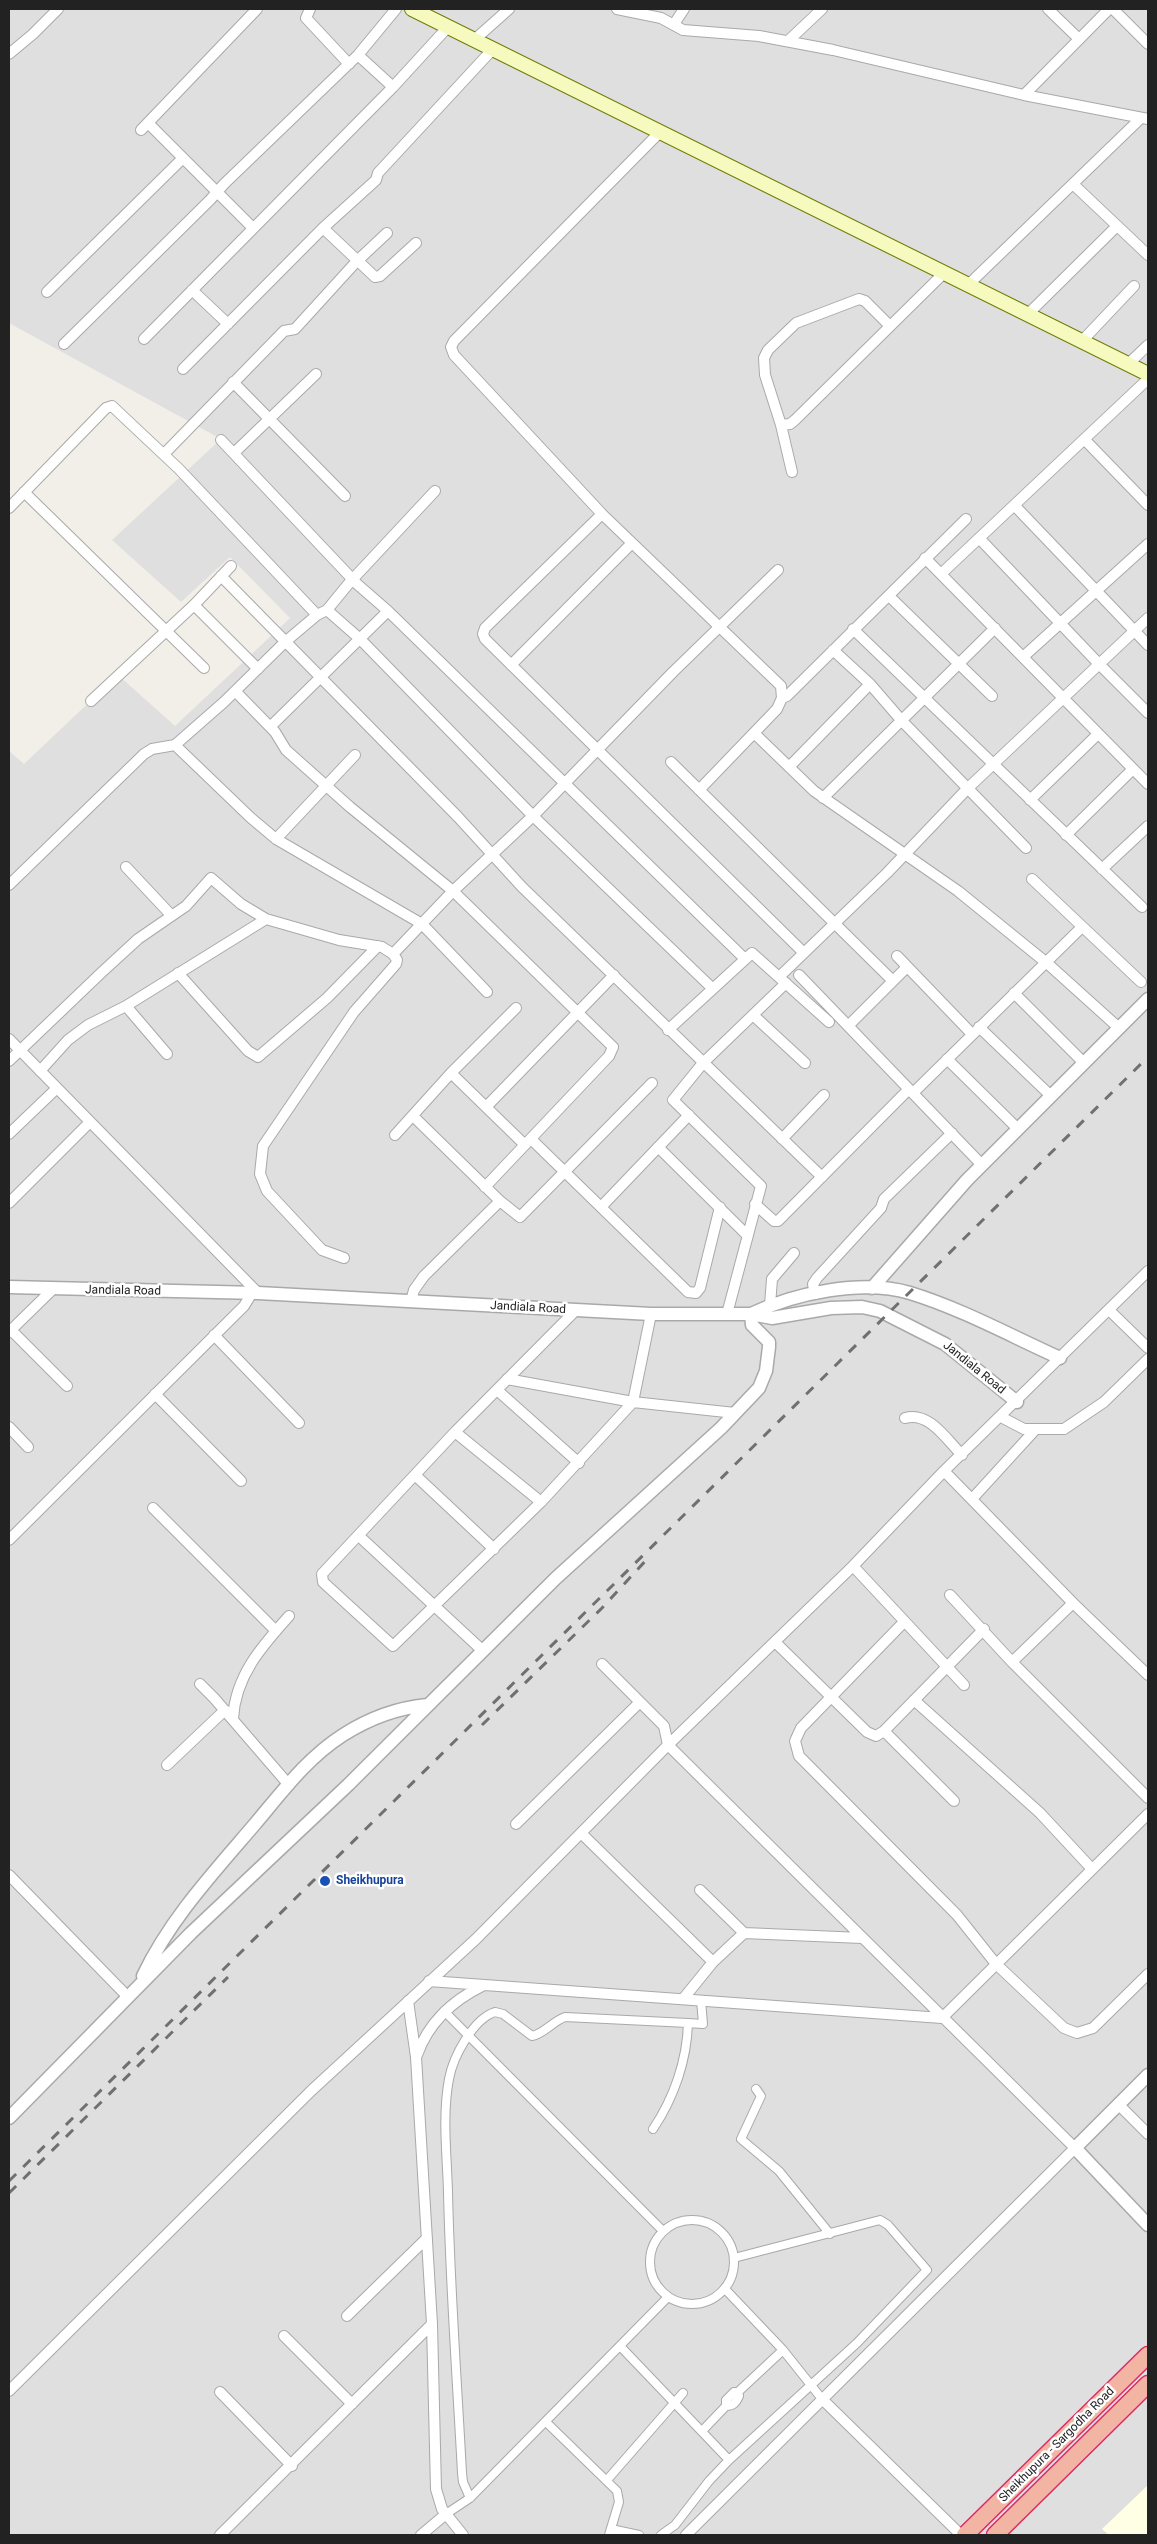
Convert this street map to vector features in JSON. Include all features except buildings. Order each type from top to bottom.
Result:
[{"type":"highway","name":"Sheikhupura - Sargodha Road","points":[[965,2535],[1148,2355]]},
{"type":"highway","name":"Sheikhupura - Sargodha Road","points":[[995,2535],[1148,2384]]},
{"type":"highway","points":[[1018,2484],[1032,2499]]},
{"type":"main road","points":[[412,9],[473,41],[1148,374]]},
{"type":"street","points":[[41,9],[48,18]]},
{"type":"street","points":[[9,54],[58,9]]},
{"type":"street","points":[[252,228],[182,159],[144,126],[257,9]]},
{"type":"street","points":[[310,9],[306,18],[349,64]]},
{"type":"street","points":[[64,344],[358,55],[396,9]]},
{"type":"street","points":[[473,41],[509,9]]},
{"type":"street","points":[[617,9],[660,18],[683,30],[759,36],[788,41],[1024,95],[1144,119]]},
{"type":"street","points":[[674,24],[684,9]]},
{"type":"street","points":[[788,41],[822,9]]},
{"type":"street","points":[[1048,9],[1079,39]]},
{"type":"street","points":[[1024,95],[1109,9]]},
{"type":"street","points":[[1114,9],[1148,44]]},
{"type":"street","points":[[144,339],[393,87],[447,28]]},
{"type":"street","points":[[183,369],[323,228],[376,180],[378,173],[492,50]]},
{"type":"street","points":[[358,55],[393,87]]},
{"type":"street","points":[[968,285],[1144,119]]},
{"type":"street","points":[[660,132],[454,341],[451,347],[454,355],[602,514],[778,682],[782,698],[777,709],[699,790]]},
{"type":"street","points":[[47,292],[182,159]]},
{"type":"street","points":[[1074,185],[1148,255]]},
{"type":"street","points":[[1028,314],[1117,226]]},
{"type":"street","points":[[323,228],[356,262],[372,276],[378,277],[416,243]]},
{"type":"street","points":[[164,454],[284,331],[295,329],[356,262],[387,233]]},
{"type":"street","points":[[781,426],[790,424],[795,420],[944,273]]},
{"type":"street","points":[[1082,341],[1134,286]]},
{"type":"street","points":[[192,290],[228,324]]},
{"type":"street","points":[[792,472],[781,426],[765,375],[764,358],[768,350],[796,323],[859,299],[865,301],[890,326]]},
{"type":"street","points":[[1128,364],[1148,345]]},
{"type":"street","points":[[234,453],[316,374]]},
{"type":"street","points":[[941,574],[1148,379]]},
{"type":"street","points":[[233,382],[345,496]]},
{"type":"street","points":[[9,508],[106,408],[112,406],[164,454],[322,612],[360,639],[533,816],[712,988]]},
{"type":"street","points":[[221,440],[353,580],[388,611],[744,958]]},
{"type":"street","points":[[1085,440],[1148,505]]},
{"type":"street","points":[[9,885],[144,754],[152,749],[175,745],[235,691],[285,642],[322,612],[435,491]]},
{"type":"street","points":[[24,492],[98,562],[165,632],[204,668]]},
{"type":"street","points":[[1014,505],[1148,645]]},
{"type":"street","points":[[602,514],[485,628],[483,634],[485,639],[804,953]]},
{"type":"street","points":[[782,698],[787,696],[966,518]]},
{"type":"street","points":[[979,538],[1059,623],[1148,713]]},
{"type":"street","points":[[511,665],[632,543]]},
{"type":"street","points":[[1023,656],[1148,544]]},
{"type":"street","points":[[925,558],[1148,784]]},
{"type":"street","points":[[91,701],[194,605],[231,566]]},
{"type":"street","points":[[393,954],[453,891],[533,816],[596,749],[778,570]]},
{"type":"street","points":[[221,576],[522,887],[822,1177]]},
{"type":"street","points":[[889,596],[992,696]]},
{"type":"street","points":[[194,605],[258,669]]},
{"type":"street","points":[[270,727],[388,611]]},
{"type":"street","points":[[727,1314],[755,1204],[761,1190],[760,1183],[673,1100],[703,1063],[753,1015],[804,953],[904,855],[968,788],[1148,618]]},
{"type":"street","points":[[824,798],[995,628]]},
{"type":"street","points":[[853,629],[1142,907]]},
{"type":"street","points":[[833,650],[870,684],[902,720],[1026,848]]},
{"type":"street","points":[[790,767],[870,684]]},
{"type":"street","points":[[235,691],[270,727],[286,750],[453,891],[611,1045],[612,1050],[609,1056],[485,1187]]},
{"type":"street","points":[[754,733],[824,798],[958,891],[1045,962],[1119,1028]]},
{"type":"street","points":[[1030,800],[1098,734]]},
{"type":"street","points":[[175,745],[251,818],[276,839],[422,924],[487,992]]},
{"type":"street","points":[[276,839],[355,755]]},
{"type":"street","points":[[671,762],[893,981]]},
{"type":"street","points":[[1066,835],[1133,769]]},
{"type":"street","points":[[1102,869],[1148,826]]},
{"type":"street","points":[[126,867],[171,915]]},
{"type":"street","points":[[9,1061],[113,962],[171,915],[186,906],[212,878],[241,904],[266,919],[338,940],[378,946],[393,954],[397,960],[396,964],[354,1012],[263,1146],[260,1161],[260,1174],[267,1191],[322,1250],[344,1258]]},
{"type":"street","points":[[1032,879],[1141,982]]},
{"type":"street","points":[[40,1070],[68,1040],[88,1025],[126,1006],[266,919]]},
{"type":"street","points":[[755,1204],[774,1221],[778,1221],[1082,927]]},
{"type":"street","points":[[178,973],[248,1051],[258,1057],[327,998],[378,946]]},
{"type":"street","points":[[668,1030],[750,953],[755,954],[829,1022]]},
{"type":"street","points":[[896,956],[976,1031],[1051,1096]]},
{"type":"street","points":[[848,1026],[907,967]]},
{"type":"street","points":[[486,1107],[614,975]]},
{"type":"street","points":[[798,975],[982,1166]]},
{"type":"street","points":[[1014,993],[1084,1063]]},
{"type":"street","points":[[872,1288],[951,1197],[1148,999]]},
{"type":"street","points":[[126,1006],[167,1054]]},
{"type":"street","points":[[395,1135],[451,1073],[516,1008]]},
{"type":"street","points":[[753,1015],[805,1063]]},
{"type":"street","points":[[9,1039],[255,1293],[9,1540]]},
{"type":"street","points":[[947,1059],[1018,1129]]},
{"type":"street","points":[[451,1073],[486,1107],[566,1172],[684,1290],[693,1293],[697,1292],[700,1288],[720,1207]]},
{"type":"street","points":[[413,1116],[500,1202],[517,1216],[522,1217],[652,1083]]},
{"type":"street","points":[[9,1134],[56,1088]]},
{"type":"street","points":[[782,1139],[824,1095]]},
{"type":"street","points":[[601,1207],[689,1115]]},
{"type":"street","points":[[9,1203],[90,1122]]},
{"type":"street","points":[[815,1294],[813,1284],[817,1278],[881,1208],[884,1199],[952,1133]]},
{"type":"street","points":[[658,1147],[747,1235]]},
{"type":"street","points":[[411,1301],[414,1290],[424,1276],[500,1202]]},
{"type":"street","points":[[770,1305],[772,1279],[794,1254]]},
{"type":"street","points":[[9,2391],[312,2090],[429,1980],[476,1940],[668,1745],[853,1566],[944,1471],[1017,1402],[1148,1271]]},
{"type":"street","name":"Jandiala Road","points":[[9,1287],[52,1290],[255,1293],[651,1314],[751,1314],[772,1318],[831,1308],[862,1307],[880,1311],[946,1344],[1017,1402]]},
{"type":"street","points":[[9,2118],[191,1932],[348,1785],[556,1578],[735,1413],[759,1388],[766,1371],[769,1342],[752,1325],[751,1314],[770,1305],[845,1288],[872,1288],[909,1293],[972,1318],[1060,1358]]},
{"type":"street","points":[[52,1290],[10,1331],[67,1386]]},
{"type":"street","points":[[576,1310],[454,1432],[324,1572],[321,1579],[393,1646],[541,1502],[579,1463],[633,1402],[651,1314]]},
{"type":"street","points":[[1109,1310],[1148,1348]]},
{"type":"street","points":[[214,1335],[299,1423]]},
{"type":"street","points":[[1001,1417],[1016,1427],[1035,1430],[1064,1429],[1104,1402],[1148,1359]]},
{"type":"street","points":[[508,1379],[633,1402],[735,1413]]},
{"type":"street","points":[[496,1390],[579,1463]]},
{"type":"street","points":[[155,1394],[241,1481]]},
{"type":"street","points":[[905,1418],[914,1415],[925,1418],[962,1455]]},
{"type":"street","points":[[9,1427],[28,1447]]},
{"type":"street","points":[[972,1499],[1035,1430]]},
{"type":"street","points":[[454,1432],[541,1502]]},
{"type":"street","points":[[944,1471],[1073,1603],[1148,1675]]},
{"type":"street","points":[[414,1476],[494,1549]]},
{"type":"street","points":[[154,1508],[276,1631]]},
{"type":"street","points":[[359,1536],[482,1650]]},
{"type":"street","points":[[853,1566],[964,1685]]},
{"type":"street","points":[[950,1595],[984,1629],[1012,1662],[1148,1798]]},
{"type":"street","points":[[1012,1662],[1073,1603]]},
{"type":"street","points":[[233,1719],[236,1696],[254,1656],[290,1616]]},
{"type":"street","points":[[904,1622],[797,1734],[795,1740],[799,1756],[957,1915],[996,1964],[1057,2023],[1077,2033],[1093,2028],[1148,1974]]},
{"type":"street","points":[[775,1642],[867,1732],[876,1736],[984,1629]]},
{"type":"street","points":[[602,1664],[664,1726],[668,1745],[1074,2148],[1148,2225]]},
{"type":"street","points":[[200,1684],[233,1719],[289,1785]]},
{"type":"street","points":[[914,1700],[1040,1813],[1092,1869]]},
{"type":"street","points":[[516,1824],[640,1702]]},
{"type":"street","points":[[139,1985],[155,1950],[197,1892],[310,1760],[364,1723],[407,1707],[427,1705]]},
{"type":"street","points":[[167,1765],[225,1710]]},
{"type":"street","points":[[884,1730],[954,1801]]},
{"type":"street","points":[[429,1980],[942,2018],[1148,1814]]},
{"type":"street","points":[[581,1833],[713,1962]]},
{"type":"street","points":[[9,1875],[128,1997]]},
{"type":"street","points":[[700,1890],[744,1933],[862,1938]]},
{"type":"street","points":[[683,1999],[713,1962],[744,1933]]},
{"type":"street","points":[[416,2057],[429,2028],[444,2011],[462,1997],[485,1984]]},
{"type":"street","points":[[470,2498],[463,2482],[462,2473],[449,2256],[446,2119],[449,2079],[453,2061],[468,2036],[488,2016],[495,2012],[503,2014],[532,2036],[565,2017],[703,2024],[701,2000]]},
{"type":"street","points":[[408,2001],[416,2057],[432,2324],[436,2489],[440,2504],[463,2535]]},
{"type":"street","points":[[444,2011],[663,2232]]},
{"type":"street","points":[[653,2128],[679,2074],[688,2043],[688,2023]]},
{"type":"street","points":[[686,2535],[1148,2075]]},
{"type":"street","points":[[756,2089],[761,2096],[741,2140],[779,2171],[830,2234]]},
{"type":"street","points":[[1118,2104],[1148,2134]]},
{"type":"street","points":[[699,2220],[709,2223],[724,2235],[730,2243],[734,2258],[734,2272],[725,2289],[709,2301],[700,2304],[680,2303],[668,2298],[656,2286],[650,2268],[652,2248],[663,2232],[680,2222],[699,2220]]},
{"type":"street","points":[[662,2535],[675,2525],[709,2481],[729,2460],[857,2343],[927,2270],[884,2221],[734,2258]]},
{"type":"street","points":[[346,2316],[426,2238]]},
{"type":"street","points":[[725,2289],[782,2350],[822,2399],[961,2535]]},
{"type":"street","points":[[422,2535],[446,2514],[470,2498],[668,2298]]},
{"type":"street","points":[[220,2535],[292,2466],[432,2324]]},
{"type":"street","points":[[284,2336],[352,2404]]},
{"type":"street","points":[[620,2346],[729,2460]]},
{"type":"street","points":[[702,2431],[726,2406],[726,2400],[729,2396],[738,2392],[782,2350]]},
{"type":"street","points":[[220,2392],[292,2466]]},
{"type":"street","points":[[607,2480],[683,2393]]},
{"type":"street","points":[[546,2422],[607,2480],[619,2496],[618,2508],[610,2532],[639,2535]]},
{"type":"shaded area","points":[[9,9],[1148,9],[1148,2535],[9,2535],[9,751],[24,764],[118,675],[175,726],[290,618],[230,557],[181,602],[112,540],[221,439],[9,323]]},
{"type":"shaded area","points":[[1148,2485],[1148,2535],[1109,2535],[1102,2529]]},
{"type":"railway","points":[[9,2181],[1148,1057]]},
{"type":"railway","points":[[482,1725],[602,1608],[649,1557]]},
{"type":"railway","points":[[9,2193],[228,1977]]},
{"type":"place","name":"Sheikhupura","points":[[325,1881]]}]
